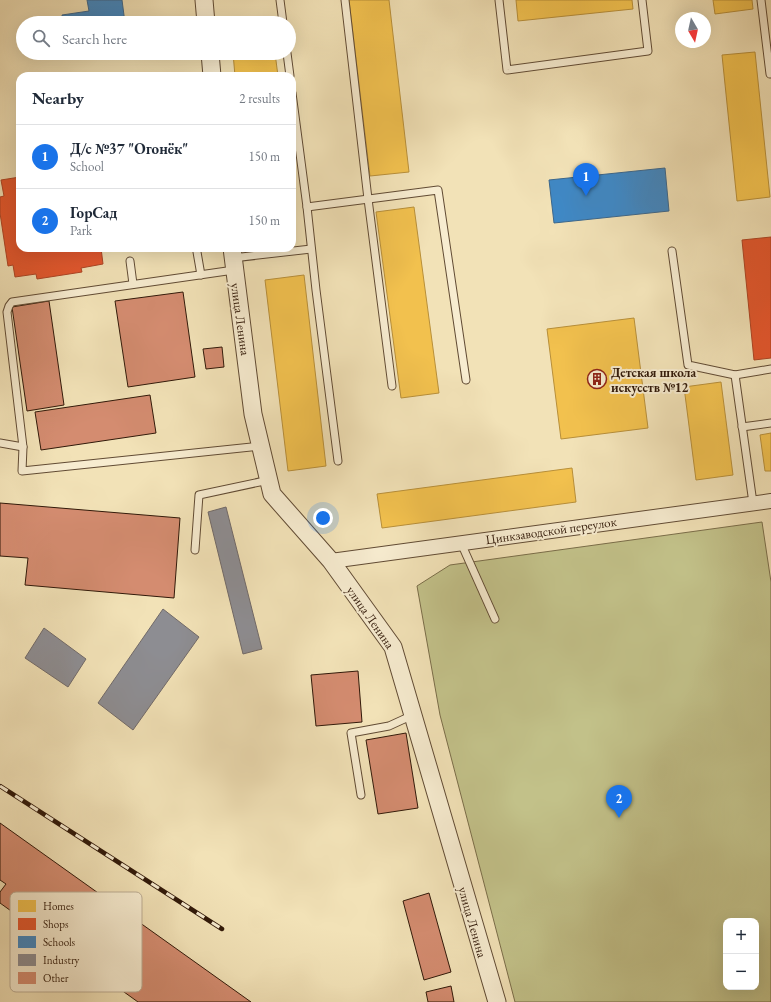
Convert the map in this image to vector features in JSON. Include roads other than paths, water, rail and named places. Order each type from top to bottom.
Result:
[{"type":"street","points":[[204,0],[205,16]]},
{"type":"street","points":[[211,60],[212,72]]},
{"type":"street","name":"улица Ленина","points":[[233,259],[253,414],[272,494],[331,561],[393,647],[497,1002]]},
{"type":"street","name":"Цинкзаводской переулок","points":[[331,561],[771,501]]},
{"type":"lane","points":[[280,0],[282,16]]},
{"type":"lane","points":[[345,0],[368,199],[392,386]]},
{"type":"lane","points":[[499,0],[507,70],[648,51],[642,0]]},
{"type":"lane","points":[[761,0],[769,54],[770,74]]},
{"type":"lane","points":[[288,60],[289,72]]},
{"type":"lane","points":[[296,124],[338,461]]},
{"type":"lane","points":[[307,208],[438,190],[466,380]]},
{"type":"lane","points":[[296,251],[311,249]]},
{"type":"lane","points":[[672,251],[688,365],[735,375],[771,369]]},
{"type":"lane","points":[[197,252],[201,275]]},
{"type":"lane","points":[[261,446],[22,471],[23,447],[7,312],[12,302],[201,275],[233,259],[288,252]]},
{"type":"lane","points":[[130,261],[133,284]]},
{"type":"lane","points":[[735,375],[753,503]]},
{"type":"lane","points":[[742,428],[771,423]]},
{"type":"lane","points":[[0,443],[23,447]]},
{"type":"lane","points":[[194,550],[199,495],[269,480]]},
{"type":"lane","points":[[461,543],[495,620]]},
{"type":"lane","points":[[361,795],[351,733],[389,726],[413,714]]},
{"type":"railway","points":[[0,786],[222,929]]},
{"type":"place","name":"Д/с №37 \"Огонёк\"","points":[[586,196]]},
{"type":"place","name":"Детская школа искусств №12","points":[[597,379]]},
{"type":"place","name":"ГорСад","points":[[619,818]]}]
